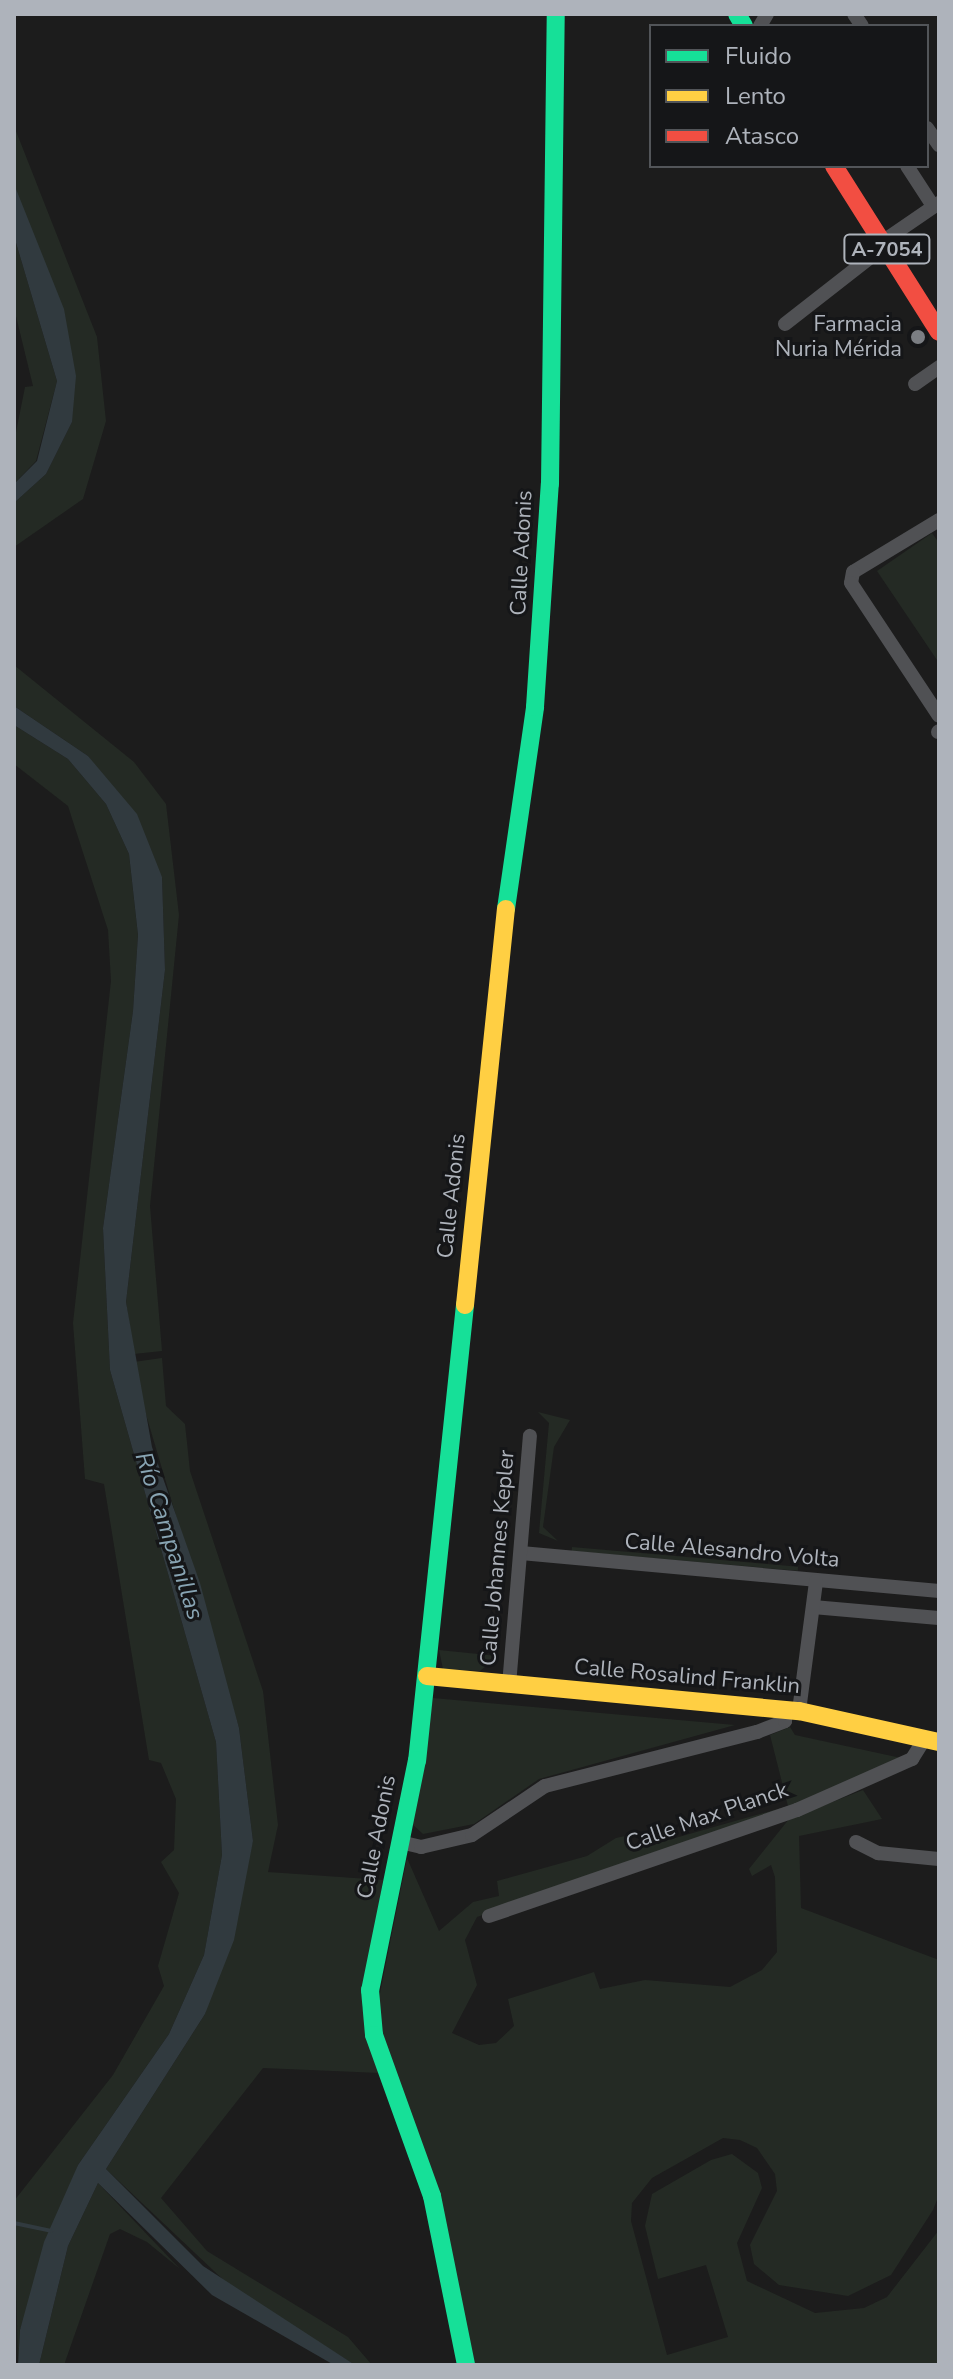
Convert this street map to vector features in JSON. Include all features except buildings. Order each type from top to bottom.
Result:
[{"type":"main road","name":"Calle Adonis","points":[[466,2365],[432,2196],[370,2016],[427,1676],[512,851],[545,599],[556,14]]},
{"type":"main road","name":"A-7054","points":[[835,168],[939,332]]},
{"type":"main road","name":"Calle Rosalind Franklin","points":[[427,1676],[793,1710],[932,1740]]},
{"type":"street","points":[[785,324],[936,205],[908,168]]},
{"type":"street","points":[[915,384],[939,367]]},
{"type":"street","points":[[939,520],[853,572],[851,583],[939,716]]},
{"type":"street","name":"Calle Johannes Kepler","points":[[509,1685],[530,1436]]},
{"type":"street","name":"Calle Alesandro Volta","points":[[521,1553],[939,1591]]},
{"type":"street","points":[[400,1842],[421,1847],[472,1835],[545,1786],[757,1732],[785,1721],[793,1710],[816,1581]]},
{"type":"street","points":[[813,1607],[939,1618]]},
{"type":"street","name":"Calle Max Planck","points":[[489,1916],[797,1810],[912,1759],[932,1740]]},
{"type":"street","points":[[856,1842],[878,1853],[939,1859]]},
{"type":"shaded area","points":[[14,126],[97,337],[106,421],[83,499],[14,547],[14,503],[46,474],[72,422],[14,184]]},
{"type":"shaded area","points":[[14,236],[57,381],[36,461],[14,484],[14,442],[25,387],[33,386],[14,308]]},
{"type":"shaded area","points":[[932,533],[939,543],[939,663],[877,571]]},
{"type":"shaded area","points":[[14,665],[134,762],[166,804],[179,915],[150,1206],[162,1351],[134,1354],[126,1302],[165,970],[162,877],[88,756],[14,706]]},
{"type":"shaded area","points":[[14,725],[68,759],[106,804],[129,854],[138,935],[133,1011],[103,1228],[110,1370],[216,1742],[222,1855],[204,1955],[169,2034],[78,2165],[20,2330],[18,2365],[14,2201],[113,2075],[164,1986],[158,1966],[179,1893],[161,1862],[174,1850],[176,1799],[161,1763],[149,1760],[104,1484],[85,1479],[73,1323],[111,981],[108,930],[68,806],[14,764]]},
{"type":"shaded area","points":[[162,1358],[166,1406],[185,1424],[190,1471],[263,1691],[278,1825],[268,1872],[383,1880],[362,2007],[380,2073],[263,2068],[161,2198],[207,2251],[348,2337],[372,2365],[355,2365],[232,2288],[106,2169],[205,2014],[253,1841],[239,1728],[139,1391],[134,1362]]},
{"type":"shaded area","points":[[538,1412],[570,1420],[554,1447],[543,1527],[558,1541],[539,1533],[549,1423]]},
{"type":"shaded area","points":[[572,1547],[798,1567],[798,1571],[572,1551]]},
{"type":"shaded area","points":[[439,1650],[498,1656],[480,1671],[443,1669]]},
{"type":"shaded area","points":[[433,1698],[735,1725],[539,1779],[474,1824],[423,1834],[412,1824]]},
{"type":"shaded area","points":[[790,1727],[795,1735],[901,1758],[789,1809],[477,1917],[465,1940],[477,1985],[452,2033],[479,2045],[496,2043],[514,2026],[508,1999],[594,1972],[600,1989],[645,1980],[730,1987],[762,1970],[777,1952],[775,1877],[771,1865],[752,1876],[749,1869],[789,1819],[863,1790],[882,1819],[799,1836],[801,1908],[939,1960],[939,2195],[933,2210],[891,2275],[848,2296],[779,2285],[754,2264],[750,2245],[777,2191],[775,2174],[757,2148],[740,2140],[723,2138],[652,2178],[632,2203],[631,2221],[667,2355],[728,2337],[706,2265],[658,2279],[645,2226],[652,2194],[711,2160],[732,2154],[758,2173],[762,2188],[737,2243],[747,2281],[815,2313],[864,2308],[887,2297],[939,2230],[939,2365],[471,2365],[375,2018],[407,1858],[439,1931],[473,1902],[499,1896],[497,1881],[587,1856],[616,1838],[630,1835],[633,1850],[788,1806],[770,1735]]},
{"type":"shaded area","points":[[98,2183],[180,2269],[147,2242],[120,2229],[110,2234],[64,2365],[39,2365],[68,2246]]},
{"type":"water","points":[[14,184],[64,309],[76,376],[72,422],[46,474],[14,503],[14,484],[37,461],[57,381],[14,236]]},
{"type":"water","name":"Río Campanillas","points":[[14,706],[88,756],[137,814],[162,877],[165,970],[126,1302],[152,1447],[200,1583],[239,1728],[253,1841],[234,1940],[205,2014],[106,2169],[203,2266],[355,2365],[334,2365],[212,2295],[98,2183],[68,2246],[39,2365],[18,2365],[20,2330],[44,2242],[78,2165],[169,2034],[204,1955],[222,1855],[216,1742],[110,1370],[103,1228],[133,1011],[138,935],[129,854],[106,804],[68,759],[14,725]]},
{"type":"waterway","points":[[14,2223],[51,2231]]},
{"type":"traffic: fast","points":[[506,909],[535,707],[550,484],[556,14]]},
{"type":"traffic: fast","points":[[737,14],[743,24]]},
{"type":"traffic: fast","points":[[465,1305],[417,1760],[370,1990],[374,2035],[432,2196],[466,2365]]},
{"type":"traffic: slow","points":[[465,1305],[506,909]]},
{"type":"traffic: slow","points":[[427,1676],[799,1711],[939,1742]]},
{"type":"traffic: jam","points":[[835,168],[939,332]]},
{"type":"place","name":"Farmacia Nuria Mérida","points":[[918,337]]}]
